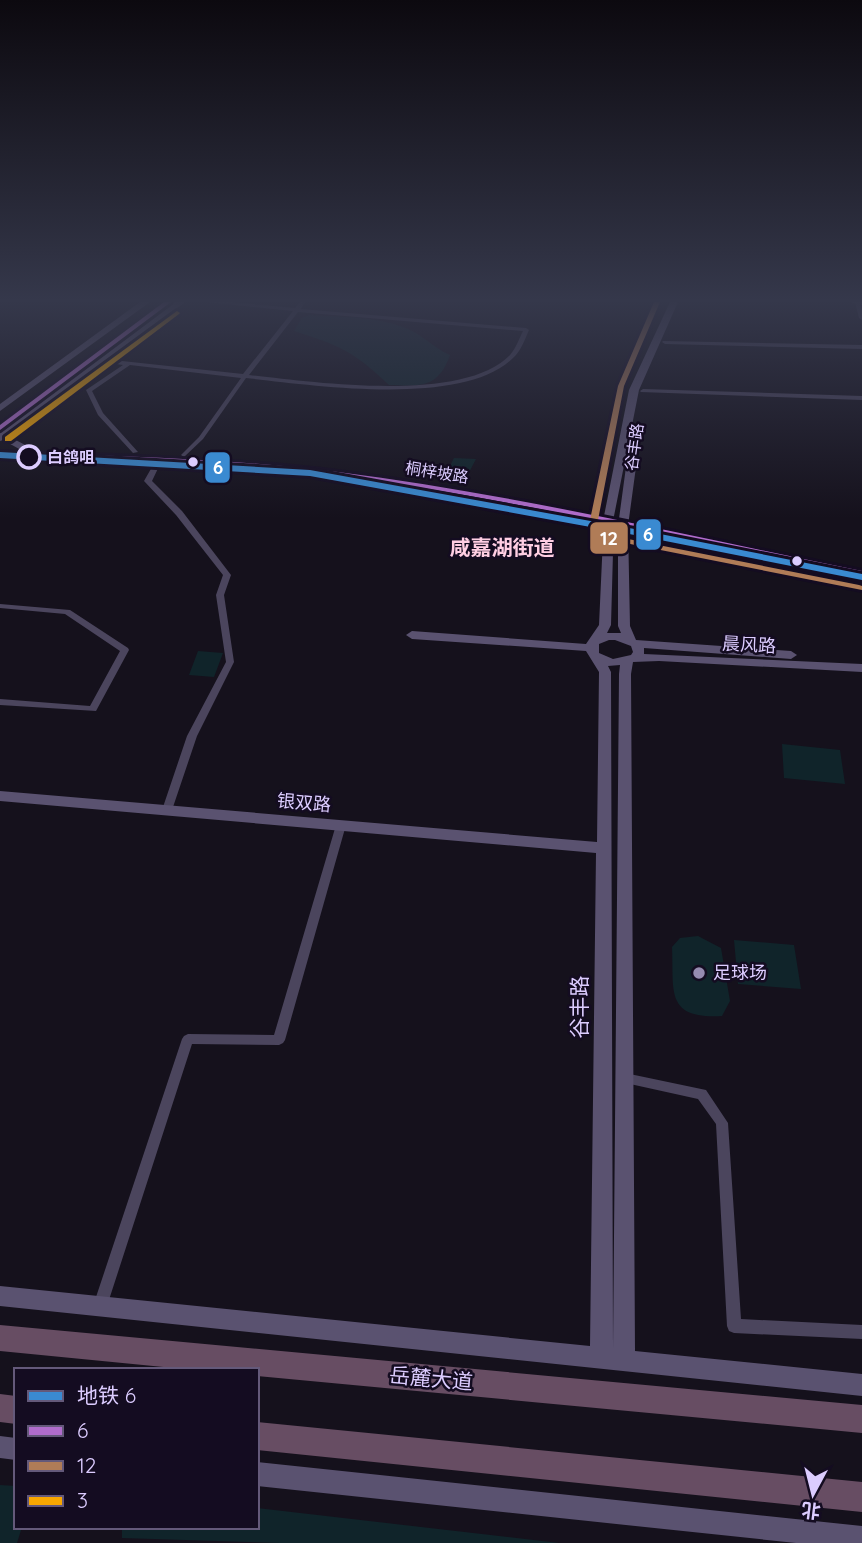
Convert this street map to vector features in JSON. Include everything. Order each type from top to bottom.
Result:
[{"type":"highway","name":"岳麓大道","points":[[0,1338],[862,1419]]},
{"type":"highway","points":[[259,1436],[862,1497]]},
{"type":"main road","points":[[0,418],[60,374]]},
{"type":"main road","points":[[3,432],[79,374]]},
{"type":"main road","name":"桐梓坡路","points":[[0,447],[135,452],[329,467],[455,487],[862,574]]},
{"type":"main road","name":"桐梓坡路","points":[[0,456],[221,462],[338,474],[608,519]]},
{"type":"main road","name":"桐梓坡路","points":[[623,523],[862,566]]},
{"type":"street","points":[[0,408],[47,374]]},
{"type":"street","points":[[113,374],[89,390],[100,414],[135,452]]},
{"type":"street","points":[[226,374],[372,388],[435,385],[478,374]]},
{"type":"street","name":"谷丰路","points":[[601,1357],[605,672],[595,648],[605,625],[608,519],[634,390],[642,374]]},
{"type":"street","name":"谷丰路","points":[[631,660],[639,652],[624,626],[623,523],[643,391],[651,374]]},
{"type":"street","points":[[184,455],[201,438],[245,376]]},
{"type":"street","points":[[643,391],[862,398]]},
{"type":"street","points":[[3,432],[8,439],[24,449]]},
{"type":"street","points":[[159,460],[148,481],[179,513],[227,575],[220,595],[230,662],[192,736],[167,810]]},
{"type":"street","points":[[0,606],[67,612],[125,650],[93,709],[0,702]]},
{"type":"street","points":[[412,635],[595,648]]},
{"type":"street","name":"晨风路","points":[[862,659],[633,642],[610,636],[595,648],[612,663],[659,657],[862,668]]},
{"type":"street","points":[[624,1359],[625,674],[631,660]]},
{"type":"street","name":"银双路","points":[[0,796],[604,848]]},
{"type":"street","points":[[100,1306],[188,1039],[279,1040],[341,825]]},
{"type":"street","points":[[625,1078],[702,1094],[722,1123],[734,1326],[862,1332]]},
{"type":"street","points":[[0,1297],[862,1385]]},
{"type":"street","points":[[259,1474],[862,1538]]},
{"type":"shaded area","points":[[377,374],[440,374],[434,380],[419,385],[389,385]]},
{"type":"shaded area","points":[[454,458],[476,459],[464,482],[443,480]]},
{"type":"shaded area","points":[[198,651],[223,653],[214,677],[189,675]]},
{"type":"shaded area","points":[[782,744],[840,750],[845,784],[784,778]]},
{"type":"shaded area","name":"足球场","points":[[698,936],[721,948],[730,1001],[722,1016],[690,1013],[676,1000],[672,947],[680,938]]},
{"type":"shaded area","points":[[734,940],[794,945],[801,989],[738,984]]},
{"type":"shaded area","points":[[0,1485],[14,1486],[14,1529],[21,1529],[17,1543],[0,1543]]},
{"type":"shaded area","points":[[259,1508],[559,1543],[280,1543],[122,1538],[122,1529],[259,1529]]},
{"type":"metro line","name":"6","points":[[0,455],[310,473],[640,533],[862,577]]},
{"type":"transit line","name":"6","points":[[0,428],[72,374]]},
{"type":"transit line","name":"3","points":[[8,439],[95,374]]},
{"type":"transit line","name":"12","points":[[626,374],[621,386],[594,520],[596,531],[605,537],[859,588]]},
{"type":"transit line","name":"6","points":[[0,454],[127,458],[296,469],[404,483],[601,519],[862,574]]},
{"type":"place","name":"白鸽咀","points":[[29,457]]},
{"type":"place","name":"足球场","points":[[699,973]]},
{"type":"district","name":"咸嘉湖街道","points":[[502,548]]}]
